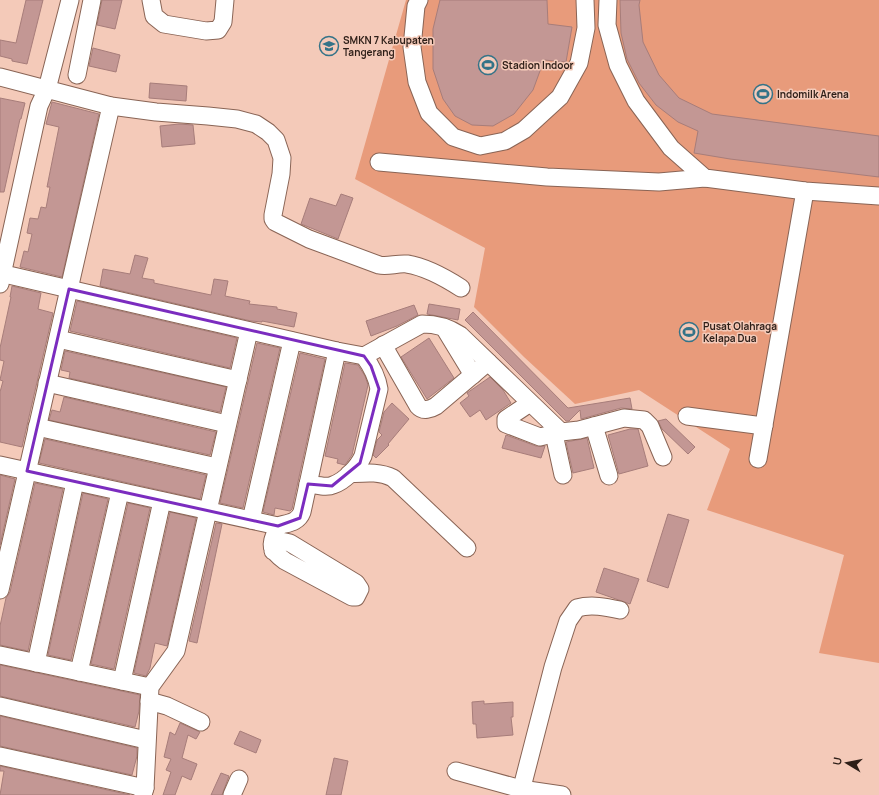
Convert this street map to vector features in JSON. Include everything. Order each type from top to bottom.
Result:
[{"type":"street","points":[[53,44],[58,0]]},
{"type":"street","points":[[70,0],[53,44],[42,87],[1,277],[69,289],[292,341],[364,356],[422,324],[433,324],[451,329],[460,335],[530,403],[557,433],[563,475]]},
{"type":"street","points":[[77,75],[92,0]]},
{"type":"street","points":[[151,0],[154,16],[164,24],[206,31],[218,30],[223,22],[225,0]]},
{"type":"street","points":[[419,0],[416,6],[412,47],[417,82],[429,113],[453,137],[480,146],[505,141],[524,130],[560,97],[579,63],[586,28],[585,0]]},
{"type":"street","points":[[608,0],[607,25],[618,65],[636,101],[671,148],[705,178]]},
{"type":"street","points":[[53,44],[82,51]]},
{"type":"street","points":[[0,77],[111,106],[156,112],[237,119],[256,124],[268,132],[276,140],[282,158],[281,174],[273,215],[275,222],[308,239],[372,263],[385,266],[408,264],[441,275],[460,288]]},
{"type":"street","points":[[0,590],[111,106]]},
{"type":"street","points":[[478,171],[480,146]]},
{"type":"street","points":[[379,162],[547,177],[659,182],[705,178],[805,191],[879,196]]},
{"type":"street","points":[[758,459],[805,191]]},
{"type":"street","points":[[444,327],[473,375]]},
{"type":"street","points":[[0,756],[144,792],[149,694],[176,651],[249,331]]},
{"type":"street","points":[[58,339],[238,380]]},
{"type":"street","points":[[251,520],[292,341]]},
{"type":"street","points":[[383,345],[420,408],[430,409],[436,406],[488,362]]},
{"type":"street","points":[[0,465],[278,526],[296,521],[300,518],[337,351]]},
{"type":"street","points":[[308,484],[332,486],[349,474],[360,463],[379,389],[374,372],[364,356]]},
{"type":"street","points":[[47,383],[228,424]]},
{"type":"street","points":[[530,403],[506,419],[506,424],[540,437],[579,430],[624,418],[644,420],[650,426],[663,457]]},
{"type":"street","points":[[687,416],[764,426]]},
{"type":"street","points":[[594,426],[609,476]]},
{"type":"street","points":[[37,427],[218,468]]},
{"type":"street","points":[[349,474],[376,473],[385,474],[393,478],[467,548]]},
{"type":"street","points":[[36,663],[75,482]]},
{"type":"street","points":[[79,672],[120,492]]},
{"type":"street","points":[[122,681],[162,501]]},
{"type":"street","points":[[278,526],[273,541],[273,551],[281,541],[290,543],[317,569]]},
{"type":"street","points":[[521,792],[553,667],[568,621],[577,608],[595,606],[620,610]]},
{"type":"street","points":[[0,655],[122,681],[149,694],[167,706],[201,722]]},
{"type":"street","points":[[0,706],[146,740]]},
{"type":"street","points":[[456,771],[521,792],[562,795]]},
{"type":"street","points":[[232,795],[239,779]]},
{"type":"highlighted area","points":[[69,289],[364,356],[371,366],[379,389],[360,463],[332,486],[308,484],[300,518],[278,526],[27,471]]},
{"type":"shaded area","name":"Pusat Olahraga Kelapa Dua","points":[[406,0],[879,0],[879,663],[819,653],[844,555],[707,510],[730,449],[639,390],[575,404],[524,357],[474,307],[485,248],[355,179]]},
{"type":"building","points":[[26,0],[43,0],[27,64],[12,61],[12,59],[0,56],[0,40],[16,43]]},
{"type":"building","points":[[102,0],[122,0],[115,29],[97,25]]},
{"type":"building","name":"Stadion Indoor","points":[[440,0],[547,0],[548,24],[572,27],[566,62],[544,60],[533,90],[514,114],[493,126],[472,125],[455,116],[443,99],[433,69],[433,29]]},
{"type":"building","points":[[620,0],[640,0],[639,5],[643,42],[659,75],[679,98],[712,114],[879,136],[879,177],[730,159],[694,153],[698,131],[678,122],[656,105],[639,83],[627,59],[621,33]]},
{"type":"building","points":[[93,48],[120,55],[116,72],[89,66]]},
{"type":"building","points":[[150,83],[187,86],[186,101],[149,98]]},
{"type":"building","points":[[0,98],[25,103],[4,192],[0,192]]},
{"type":"building","points":[[52,102],[99,114],[62,277],[20,267],[24,251],[28,252],[32,234],[27,233],[30,218],[38,219],[41,207],[46,208],[50,187],[47,187],[59,127],[46,124]]},
{"type":"building","points":[[179,124],[193,125],[195,144],[162,147],[160,126]]},
{"type":"building","points":[[341,194],[353,198],[338,239],[301,224],[310,198],[336,206]]},
{"type":"building","points":[[135,255],[148,258],[142,278],[154,280],[154,283],[211,295],[214,279],[228,281],[225,296],[250,301],[249,304],[277,307],[277,309],[297,313],[294,327],[262,321],[251,321],[100,286],[103,269],[130,274]]},
{"type":"building","points":[[12,286],[41,293],[38,309],[53,313],[22,447],[0,442],[0,392],[3,381],[0,380],[4,361],[0,360],[0,348]]},
{"type":"building","points":[[77,301],[237,338],[230,368],[70,331]]},
{"type":"building","points":[[429,304],[460,309],[458,320],[427,314]]},
{"type":"building","points":[[414,305],[418,315],[397,326],[371,336],[366,321]]},
{"type":"building","points":[[473,312],[568,408],[630,398],[632,409],[621,408],[581,419],[580,410],[569,421],[566,421],[465,320]]},
{"type":"building","points":[[429,338],[454,378],[427,399],[401,357]]},
{"type":"building","points":[[257,343],[280,348],[243,508],[220,503]]},
{"type":"building","points":[[65,351],[226,387],[220,412],[69,378],[70,372],[61,370]]},
{"type":"building","points":[[300,353],[325,359],[292,509],[290,511],[275,508],[274,515],[263,512]]},
{"type":"building","points":[[345,363],[358,365],[365,376],[368,385],[352,455],[345,465],[337,463],[338,459],[325,456]]},
{"type":"building","points":[[490,377],[503,390],[511,403],[486,420],[480,410],[470,417],[460,403],[469,396],[467,393]]},
{"type":"building","points":[[64,397],[216,432],[210,455],[49,420],[52,410],[60,412]]},
{"type":"building","points":[[392,403],[409,419],[388,444],[389,445],[376,458],[373,455],[377,440],[382,435],[379,432],[384,412]]},
{"type":"building","points":[[666,419],[695,447],[688,454],[662,429],[658,421]]},
{"type":"building","points":[[630,429],[638,429],[648,466],[619,474],[608,435]]},
{"type":"building","points":[[506,435],[536,446],[545,446],[541,458],[502,448]]},
{"type":"building","points":[[587,438],[594,468],[573,473],[566,442]]},
{"type":"building","points":[[45,439],[206,475],[200,499],[39,463]]},
{"type":"building","points":[[0,475],[15,479],[0,545]]},
{"type":"building","points":[[35,483],[63,489],[28,651],[0,645],[0,626],[6,598],[10,592]]},
{"type":"building","points":[[83,493],[108,499],[71,660],[48,655]]},
{"type":"building","points":[[128,503],[150,508],[114,669],[91,664]]},
{"type":"building","points":[[170,512],[196,518],[167,646],[155,643],[150,668],[146,676],[134,673]]},
{"type":"building","points":[[668,514],[689,520],[668,588],[647,581]]},
{"type":"building","points":[[216,523],[222,524],[197,643],[189,641]]},
{"type":"building","points":[[604,568],[639,579],[630,604],[596,592]]},
{"type":"building","points":[[0,665],[140,695],[139,711],[135,727],[0,696]]},
{"type":"building","points":[[484,701],[484,704],[513,702],[513,717],[511,717],[513,735],[477,738],[476,724],[473,724],[472,702]]},
{"type":"building","points":[[0,716],[137,748],[137,756],[132,775],[0,746]]},
{"type":"building","points":[[180,723],[200,732],[196,739],[188,735],[182,758],[197,764],[191,780],[182,776],[175,795],[163,795],[171,772],[166,770],[171,759],[164,757],[170,732],[175,735]]},
{"type":"building","points":[[240,731],[261,740],[256,753],[234,744]]},
{"type":"building","points":[[334,758],[348,761],[341,795],[326,795]]},
{"type":"building","points":[[0,766],[130,795],[0,795],[4,771],[0,771]]},
{"type":"building","points":[[221,773],[229,776],[222,795],[211,795]]},
{"type":"place","name":"SMKN 7 Kabupaten Tangerang","points":[[329,46]]},
{"type":"place","name":"Stadion Indoor","points":[[488,65]]},
{"type":"place","name":"Indomilk Arena","points":[[763,94]]},
{"type":"place","name":"Pusat Olahraga Kelapa Dua","points":[[689,332]]}]
